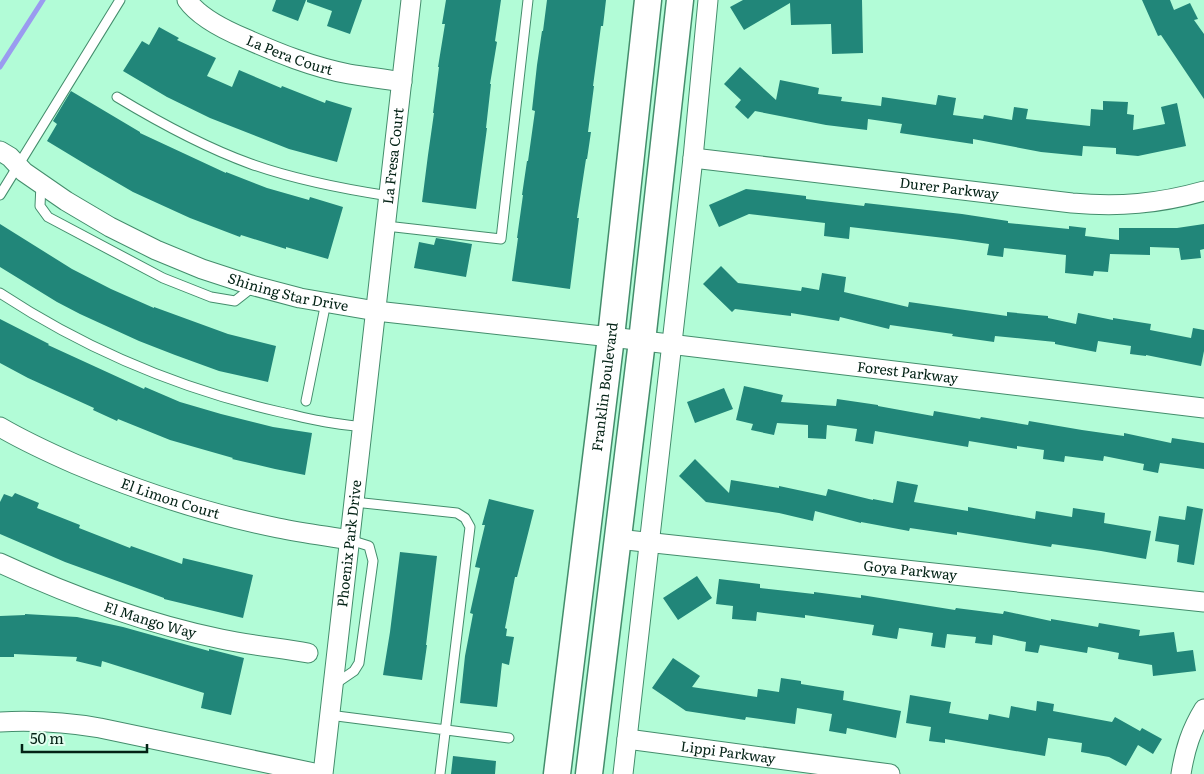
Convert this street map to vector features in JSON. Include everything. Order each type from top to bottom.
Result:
[{"type":"main road","name":"Franklin Boulevard","points":[[557,774],[611,337],[648,0]]},
{"type":"main road","points":[[589,774],[642,341],[680,0]]},
{"type":"street","name":"La Pera Court","points":[[187,0],[191,6],[212,22],[271,50],[309,64],[349,74],[402,82]]},
{"type":"street","name":"La Fresa Court","points":[[376,311],[412,0]]},
{"type":"street","points":[[622,774],[693,158],[708,0]]},
{"type":"street","name":"Shining Star Drive","points":[[9,158],[41,184],[110,227],[156,250],[202,269],[254,286],[300,298],[376,311],[611,337]]},
{"type":"street","name":"Durer Parkway","points":[[693,158],[1094,205],[1140,204],[1184,197],[1204,191]]},
{"type":"street","name":"Phoenix Park Drive","points":[[321,774],[376,311]]},
{"type":"street","name":"Forest Parkway","points":[[611,337],[1204,408]]},
{"type":"street","name":"El Limon Court","points":[[0,427],[50,453],[145,492],[210,512],[279,528],[350,540]]},
{"type":"street","name":"Goya Parkway","points":[[617,539],[1204,602]]},
{"type":"street","name":"El Mango Way","points":[[0,563],[27,576],[123,613],[222,639],[308,653]]},
{"type":"street","points":[[1181,774],[1183,757],[1188,742],[1197,719],[1204,708]]},
{"type":"street","points":[[0,722],[27,720],[77,724],[321,774]]},
{"type":"street","name":"Lippi Parkway","points":[[627,739],[890,774]]},
{"type":"lane","points":[[0,195],[9,158],[88,50],[120,0]]},
{"type":"lane","points":[[386,226],[502,239],[528,0]]},
{"type":"lane","points":[[117,98],[154,120],[202,144],[252,164],[293,177],[335,187],[389,196]]},
{"type":"lane","points":[[0,293],[65,332],[167,378],[212,394],[258,407],[362,428]]},
{"type":"lane","points":[[306,401],[326,302]]},
{"type":"lane","points":[[354,502],[457,513],[465,518],[470,527],[440,774]]},
{"type":"lane","points":[[333,685],[354,671],[359,664],[373,561],[369,546],[350,540]]},
{"type":"lane","points":[[329,715],[509,738]]},
{"type":"building","points":[[276,0],[306,0],[298,21],[272,11]]},
{"type":"building","points":[[307,0],[362,0],[350,34],[327,26],[332,11],[307,2]]},
{"type":"building","points":[[446,0],[501,0],[476,209],[422,202],[445,24],[442,24]]},
{"type":"building","points":[[547,0],[606,0],[593,86],[588,132],[591,132],[577,218],[579,218],[570,289],[512,281],[522,195],[535,111],[532,110],[537,65]]},
{"type":"building","points":[[743,0],[862,0],[863,53],[832,54],[831,24],[791,25],[790,3],[744,30],[730,7]]},
{"type":"building","points":[[1142,0],[1170,0],[1174,10],[1190,3],[1198,19],[1194,20],[1204,34],[1204,99],[1161,35],[1158,36]]},
{"type":"building","points":[[159,27],[179,38],[177,40],[216,58],[207,76],[232,87],[239,70],[281,88],[282,86],[325,103],[326,100],[352,108],[337,162],[289,149],[210,118],[167,97],[123,71],[142,41],[149,45]]},
{"type":"building","points":[[740,67],[776,100],[780,80],[819,88],[818,94],[842,97],[841,101],[881,106],[882,97],[936,105],[938,95],[956,98],[953,115],[983,119],[984,115],[1012,120],[1014,107],[1028,109],[1026,119],[1090,126],[1091,109],[1103,110],[1103,101],[1128,102],[1127,114],[1134,115],[1133,130],[1165,124],[1161,107],[1177,103],[1186,146],[1138,156],[1116,154],[1116,148],[1083,146],[1082,156],[1041,152],[973,139],[973,144],[900,133],[902,124],[868,119],[867,130],[826,125],[755,111],[748,119],[735,107],[741,100],[724,84]]},
{"type":"building","points":[[71,91],[140,133],[226,173],[267,188],[309,200],[310,197],[343,207],[328,259],[286,247],[286,249],[241,235],[240,237],[190,218],[133,192],[47,141],[57,124],[53,121]]},
{"type":"building","points":[[746,189],[806,196],[806,199],[864,206],[865,203],[962,214],[1008,221],[1008,223],[1069,229],[1069,226],[1086,228],[1085,236],[1119,240],[1119,228],[1177,228],[1204,224],[1204,249],[1200,250],[1201,258],[1181,260],[1179,248],[1150,247],[1150,255],[1110,254],[1108,272],[1094,271],[1093,276],[1065,273],[1066,255],[1004,248],[1003,257],[987,255],[989,244],[953,239],[850,227],[849,239],[824,236],[825,223],[749,214],[719,227],[709,205]]},
{"type":"building","points":[[0,224],[72,269],[111,289],[154,308],[228,334],[276,346],[268,382],[219,371],[175,355],[139,341],[57,302],[0,267]]},
{"type":"building","points":[[436,238],[472,244],[466,277],[414,268],[419,242],[434,245]]},
{"type":"building","points":[[721,266],[738,283],[801,291],[802,287],[819,290],[822,273],[846,277],[844,292],[908,307],[909,302],[1007,316],[1007,312],[1048,316],[1048,318],[1076,324],[1078,313],[1113,320],[1113,318],[1151,324],[1150,330],[1191,338],[1193,328],[1204,330],[1204,351],[1201,366],[1146,355],[1130,354],[1131,346],[1098,341],[1096,352],[1055,344],[1055,342],[995,336],[994,342],[890,325],[889,329],[840,317],[839,321],[791,313],[791,316],[735,309],[732,312],[703,284]]},
{"type":"building","points":[[0,319],[48,345],[144,389],[145,387],[180,402],[221,414],[273,427],[312,433],[305,475],[232,459],[170,440],[118,419],[117,421],[93,410],[94,408],[28,378],[0,363]]},
{"type":"building","points":[[744,386],[783,395],[781,402],[836,406],[837,399],[933,416],[934,411],[1028,425],[1029,421],[1124,436],[1124,433],[1171,443],[1172,438],[1204,443],[1204,469],[1160,463],[1158,473],[1143,470],[1144,464],[1104,456],[1103,461],[1065,456],[1064,462],[1043,459],[1044,450],[1017,446],[1017,449],[969,441],[968,447],[875,431],[873,444],[855,441],[857,429],[827,425],[826,439],[808,438],[808,425],[777,423],[774,435],[751,430],[753,424],[736,420]]},
{"type":"building","points":[[724,388],[733,409],[695,423],[687,402]]},
{"type":"building","points":[[695,459],[729,493],[731,480],[779,488],[779,486],[826,496],[828,489],[893,503],[897,481],[918,485],[914,502],[968,511],[968,507],[1035,519],[1036,511],[1072,517],[1073,508],[1105,513],[1104,523],[1151,531],[1146,559],[1052,544],[1051,547],[957,532],[957,535],[910,528],[909,531],[861,523],[815,511],[813,521],[779,513],[706,502],[679,476]]},
{"type":"building","points":[[15,493],[39,503],[37,508],[80,525],[79,528],[130,548],[131,546],[182,564],[183,558],[253,575],[243,618],[164,599],[65,562],[0,534],[0,502],[4,494],[12,497]]},
{"type":"building","points":[[489,499],[534,510],[517,577],[515,577],[505,628],[507,629],[506,636],[514,637],[509,665],[502,663],[497,707],[460,703],[465,656],[473,614],[470,613],[480,568],[475,567],[485,525],[482,525]]},
{"type":"building","points":[[1187,506],[1203,509],[1194,565],[1177,562],[1179,545],[1155,541],[1159,516],[1185,520]]},
{"type":"building","points":[[400,552],[437,556],[422,680],[383,675]]},
{"type":"building","points":[[697,576],[712,598],[678,620],[663,598]]},
{"type":"building","points":[[719,579],[760,584],[760,588],[861,598],[861,595],[955,610],[956,608],[1003,614],[1004,611],[1051,621],[1051,619],[1098,627],[1099,623],[1140,630],[1139,636],[1174,632],[1177,652],[1193,650],[1196,671],[1153,676],[1152,665],[1118,659],[1119,653],[1088,647],[1087,653],[1040,645],[1038,653],[1025,651],[1026,642],[993,635],[992,645],[975,643],[976,637],[947,634],[945,648],[931,646],[933,633],[899,628],[897,639],[872,635],[874,625],[805,615],[805,618],[757,612],[756,621],[732,619],[733,606],[716,604]]},
{"type":"building","points":[[25,614],[77,617],[123,627],[209,651],[209,649],[244,658],[231,715],[201,708],[204,693],[102,661],[101,667],[76,661],[77,657],[14,654],[14,657],[0,657],[0,616]]},
{"type":"building","points":[[673,658],[700,676],[692,687],[757,697],[758,689],[779,692],[781,678],[801,681],[801,684],[844,691],[843,700],[901,711],[896,738],[847,728],[846,734],[829,731],[832,714],[797,708],[795,724],[746,717],[745,720],[686,711],[652,688]]},
{"type":"building","points":[[910,695],[951,702],[949,713],[988,720],[989,714],[1009,718],[1011,706],[1036,711],[1037,701],[1054,704],[1053,711],[1112,722],[1115,717],[1140,731],[1142,728],[1162,739],[1153,754],[1138,745],[1126,766],[1109,757],[1081,752],[1082,743],[1048,738],[1045,756],[945,739],[945,743],[929,741],[931,727],[906,723]]},
{"type":"building","points":[[453,756],[496,761],[495,774],[451,774]]},
{"type":"waterway","points":[[0,67],[43,0]]}]
